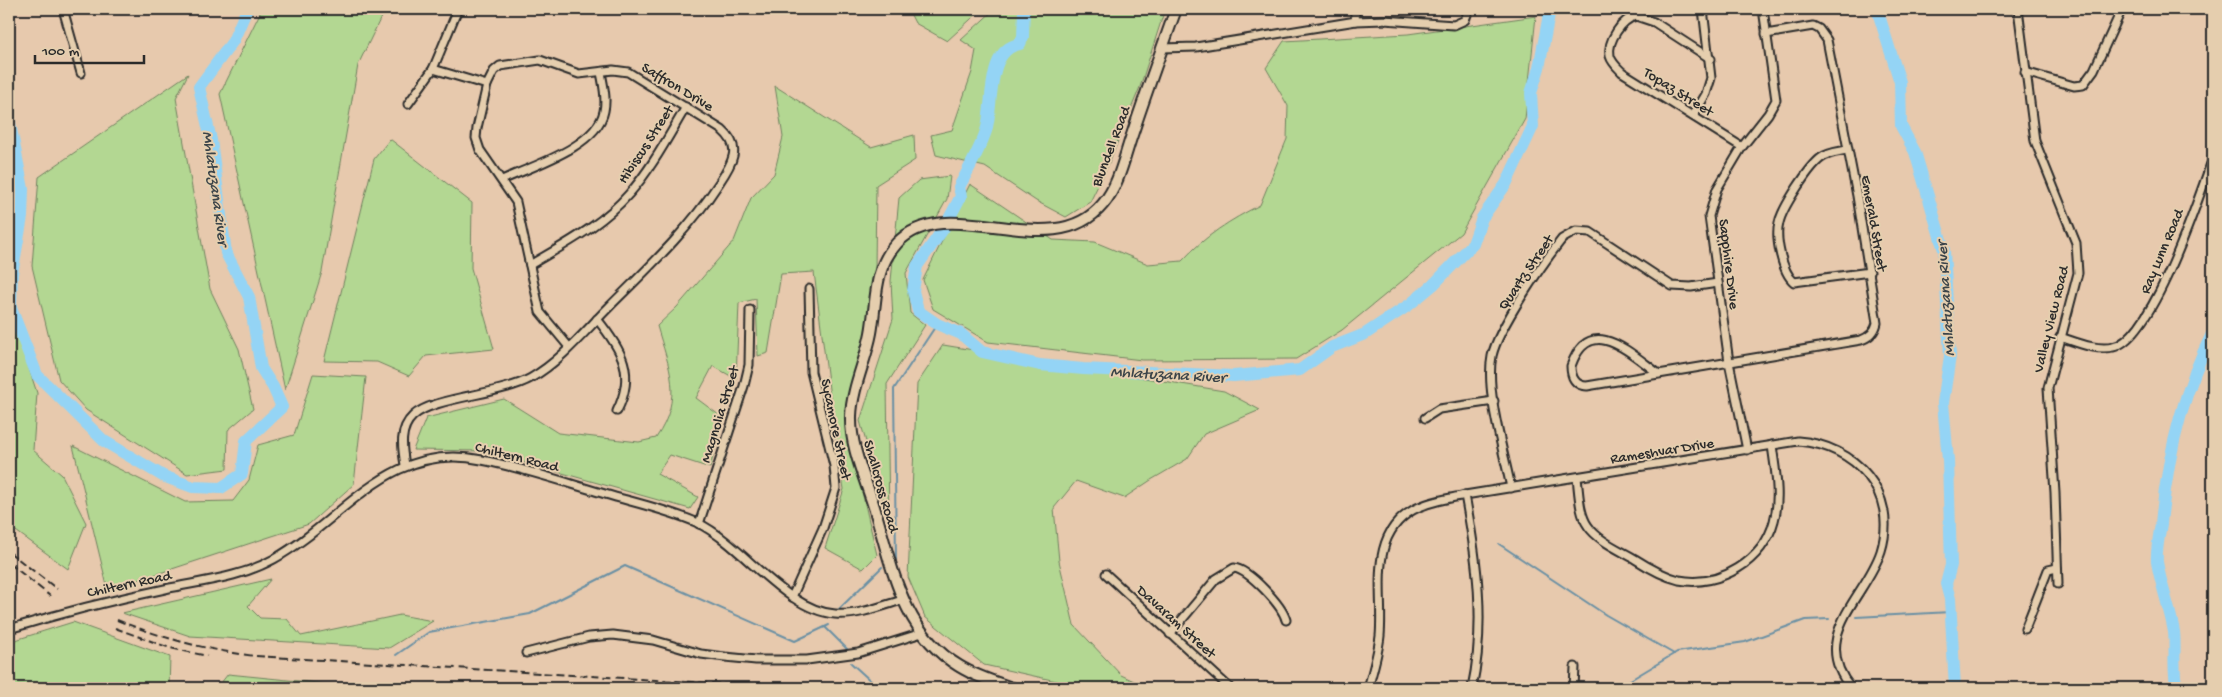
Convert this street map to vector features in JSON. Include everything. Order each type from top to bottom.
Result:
[{"type":"street","points":[[63,9],[81,72]]},
{"type":"street","points":[[408,104],[433,69],[458,9]]},
{"type":"street","name":"Blundell Road","points":[[900,240],[929,225],[947,224],[1050,230],[1069,227],[1086,219],[1104,203],[1114,187],[1176,9]]},
{"type":"street","points":[[1354,9],[1356,20]]},
{"type":"street","points":[[1693,116],[1711,82],[1711,59],[1703,9]]},
{"type":"street","name":"Sapphire Drive","points":[[1747,450],[1729,362],[1709,216],[1717,188],[1742,147],[1768,114],[1776,100],[1763,9]]},
{"type":"street","name":"Valley View Road","points":[[2018,9],[2035,141],[2076,244],[2078,256],[2078,272],[2048,388],[2055,492],[2058,584]]},
{"type":"street","points":[[2025,72],[2074,86],[2083,84],[2094,70],[2122,9]]},
{"type":"street","points":[[1162,48],[1196,47],[1356,20],[1384,20],[1448,25],[1462,22],[1469,12]]},
{"type":"street","name":"Topaz Street","points":[[1711,59],[1654,22],[1636,16],[1622,24],[1610,50],[1612,61],[1622,72],[1742,147]]},
{"type":"street","name":"Emerald Street","points":[[1659,374],[1615,344],[1600,338],[1591,339],[1583,345],[1571,366],[1574,381],[1582,386],[1659,374],[1867,338],[1875,330],[1877,323],[1870,272],[1831,54],[1823,33],[1813,26],[1766,34]]},
{"type":"street","name":"Saffron Drive","points":[[405,466],[402,438],[404,430],[413,415],[431,405],[492,392],[518,384],[543,370],[569,347],[688,228],[716,188],[734,156],[733,142],[729,136],[628,72],[620,70],[578,74],[540,60],[525,61],[500,66],[494,71],[487,85],[476,138],[484,157],[516,202],[540,312],[569,347]]},
{"type":"street","points":[[433,69],[487,85]]},
{"type":"street","points":[[502,180],[576,145],[593,132],[604,110],[601,72]]},
{"type":"street","name":"Hibiscus Street","points":[[530,265],[594,225],[628,195],[654,160],[686,108]]},
{"type":"street","points":[[1847,150],[1827,154],[1813,166],[1779,222],[1779,238],[1786,269],[1794,282],[1870,272]]},
{"type":"street","name":"Ray Lunn Road","points":[[2060,337],[2092,346],[2113,347],[2126,340],[2135,331],[2158,296],[2168,274],[2213,158]]},
{"type":"street","name":"Quartz Street","points":[[1512,488],[1491,382],[1492,356],[1502,332],[1556,247],[1569,234],[1583,230],[1590,232],[1672,286],[1691,287],[1718,283]]},
{"type":"street","name":"Shallcross Road","points":[[900,240],[881,266],[869,347],[851,414],[855,449],[902,600],[922,633],[935,648],[959,666],[1012,688]]},
{"type":"street","name":"Sycamore Street","points":[[792,597],[823,528],[836,488],[834,466],[811,372],[809,289]]},
{"type":"street","name":"Magnolia Street","points":[[699,524],[746,380],[750,350],[750,310]]},
{"type":"street","points":[[597,319],[618,347],[625,372],[626,390],[617,411]]},
{"type":"street","points":[[1425,418],[1435,411],[1448,407],[1494,401]]},
{"type":"street","name":"Rameshvar Drive","points":[[1368,688],[1375,666],[1380,637],[1381,558],[1387,536],[1402,518],[1413,510],[1426,504],[1465,495],[1798,441],[1812,442],[1835,449],[1860,466],[1874,484],[1880,496],[1884,527],[1880,552],[1843,618],[1837,639],[1838,664],[1842,676],[1851,688]]},
{"type":"street","points":[[1577,478],[1585,519],[1593,532],[1657,572],[1680,580],[1705,581],[1720,577],[1744,564],[1757,551],[1770,532],[1775,520],[1777,499],[1772,445]]},
{"type":"street","name":"Chiltern Road","points":[[9,629],[72,610],[237,574],[252,569],[294,546],[370,486],[405,466],[439,458],[478,459],[662,510],[699,524],[716,534],[792,597],[819,610],[835,614],[862,611],[902,600]]},
{"type":"street","points":[[1465,495],[1478,574],[1480,601],[1479,644],[1472,688]]},
{"type":"street","points":[[1170,634],[1216,579],[1234,568],[1243,571],[1271,597],[1284,612],[1286,620]]},
{"type":"street","points":[[2025,629],[2048,570],[2057,568]]},
{"type":"street","name":"Davaram Street","points":[[1106,574],[1230,688]]},
{"type":"street","points":[[526,653],[589,637],[613,635],[653,640],[701,654],[756,660],[798,660],[858,653],[922,633]]},
{"type":"street","points":[[1574,688],[1575,667]]},
{"type":"green space","points":[[262,9],[385,9],[358,65],[322,272],[285,390],[220,94]]},
{"type":"green space","points":[[908,9],[982,9],[947,41],[915,23]]},
{"type":"green space","points":[[995,9],[1165,9],[1140,87],[1108,165],[1090,202],[1066,217],[1036,201],[985,167],[936,155],[931,135],[952,130],[972,72],[976,50],[961,40]]},
{"type":"green space","points":[[1536,16],[1525,119],[1461,233],[1342,330],[1296,359],[1142,360],[988,342],[933,309],[923,280],[970,184],[1053,240],[1095,242],[1148,264],[1182,261],[1218,229],[1260,205],[1287,139],[1288,106],[1266,68],[1284,41],[1408,34]]},
{"type":"green space","points":[[188,74],[176,98],[210,289],[239,349],[253,409],[228,430],[227,469],[187,474],[86,410],[59,380],[32,266],[39,177]]},
{"type":"green space","points":[[775,86],[871,147],[914,135],[915,160],[876,185],[875,271],[866,352],[845,420],[877,555],[863,569],[825,548],[844,489],[835,436],[814,272],[781,274],[768,353],[758,356],[756,299],[739,303],[736,379],[713,366],[696,398],[723,418],[710,468],[670,455],[657,474],[698,497],[690,509],[484,451],[413,450],[426,418],[504,399],[558,433],[639,442],[656,438],[665,423],[672,396],[672,382],[657,326],[677,307],[734,241],[751,198],[774,174],[783,137]]},
{"type":"green space","points":[[390,139],[472,203],[471,268],[494,349],[426,356],[409,376],[377,362],[324,361],[374,159]]},
{"type":"green space","points":[[950,176],[947,199],[906,273],[910,313],[925,325],[887,384],[889,521],[860,421],[893,319],[891,281],[899,198],[919,180]]},
{"type":"green space","points":[[9,308],[37,393],[33,450],[62,475],[86,523],[68,569],[9,526]]},
{"type":"green space","points":[[943,345],[1224,391],[1260,410],[1204,434],[1187,459],[1124,498],[1076,481],[1054,508],[1059,561],[1074,625],[1121,675],[1149,688],[1088,688],[984,665],[925,617],[908,577],[917,384]]},
{"type":"green space","points":[[313,374],[366,377],[354,484],[309,524],[108,590],[73,446],[185,502],[233,501],[249,480],[258,445],[294,435]]},
{"type":"green space","points":[[271,579],[248,606],[260,618],[287,619],[301,636],[400,615],[433,621],[389,648],[190,636],[122,613]]},
{"type":"green space","points":[[73,622],[170,657],[169,688],[9,688],[9,642]]},
{"type":"green space","points":[[228,674],[368,688],[217,688]]},
{"type":"waterway","name":"Mhlatuzana River","points":[[9,119],[23,189],[22,217],[12,274],[11,308],[37,375],[104,441],[163,476],[193,487],[221,488],[242,474],[246,441],[282,407],[273,387],[261,368],[249,297],[226,253],[211,140],[199,87],[233,41],[247,9]]},
{"type":"waterway","name":"Mhlatuzana River","points":[[1024,9],[1023,37],[1020,44],[1009,48],[1001,56],[996,67],[986,131],[959,187],[961,196],[944,228],[917,266],[913,291],[918,311],[937,324],[961,334],[982,352],[1040,365],[1083,369],[1234,376],[1300,370],[1332,347],[1365,334],[1409,305],[1433,285],[1473,244],[1482,218],[1506,184],[1533,126],[1531,93],[1539,68],[1550,9]]},
{"type":"waterway","name":"Mhlatuzana River","points":[[1877,9],[1900,82],[1901,126],[1915,152],[1944,250],[1950,356],[1943,403],[1948,460],[1951,565],[1946,584],[1950,599],[1955,688]]},
{"type":"waterway","points":[[896,561],[894,389],[937,324]]},
{"type":"waterway","name":"Mhlatuzana River","points":[[2177,688],[2174,632],[2157,562],[2157,548],[2167,474],[2178,425],[2202,354],[2213,332]]},
{"type":"waterway","points":[[1499,544],[1606,615],[1674,654]]},
{"type":"waterway","points":[[396,655],[429,632],[530,614],[625,566],[795,641],[829,625]]},
{"type":"waterway","points":[[837,611],[882,567]]},
{"type":"waterway","points":[[1856,617],[1951,612]]},
{"type":"waterway","points":[[1617,688],[1677,652],[1745,642],[1805,620],[1829,619]]},
{"type":"waterway","points":[[825,627],[848,650]]},
{"type":"waterway","points":[[851,663],[873,683]]},
{"type":"railway","points":[[9,552],[57,589]]},
{"type":"railway","points":[[9,563],[50,596]]},
{"type":"railway","points":[[117,620],[184,642],[255,656],[791,688]]},
{"type":"railway","points":[[115,628],[170,648],[207,656]]}]
